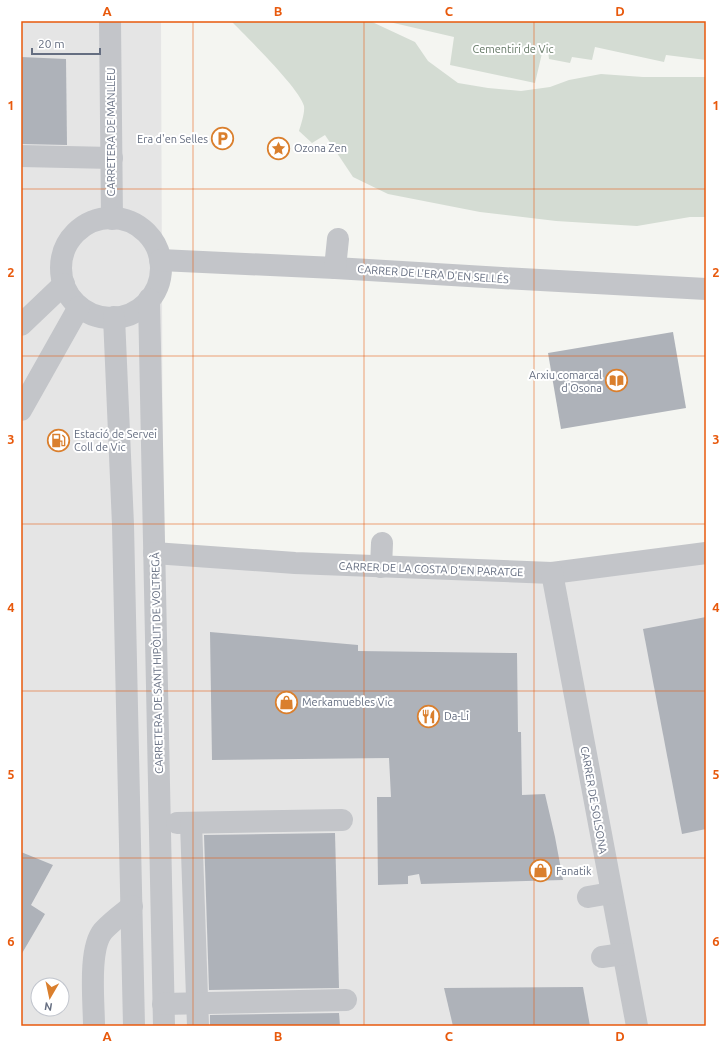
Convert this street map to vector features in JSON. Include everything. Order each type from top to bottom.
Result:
[{"type":"street","name":"CARRETERA DE MANLLEU","points":[[110,21],[112,219]]},
{"type":"street","points":[[21,156],[112,158]]},
{"type":"street","points":[[112,219],[129,222],[143,230],[154,244],[160,260],[157,285],[149,299],[137,310],[122,316],[97,316],[78,307],[72,300],[64,284],[62,276],[62,259],[68,242],[79,229],[95,221],[112,219]]},
{"type":"street","points":[[335,268],[338,239]]},
{"type":"street","name":"CARRER DE L'ERA D'EN SELLÉS","points":[[160,260],[335,268],[706,289]]},
{"type":"street","points":[[21,325],[64,284]]},
{"type":"street","name":"CARRETERA DE SANT HIPÒLIT DE VOLTREGÀ","points":[[149,299],[164,1026]]},
{"type":"street","points":[[21,410],[27,392],[78,307]]},
{"type":"street","points":[[114,317],[126,616],[134,1026]]},
{"type":"street","points":[[382,543],[382,567]]},
{"type":"street","name":"CARRER DE LA COSTA D'EN PARATGE","points":[[154,553],[295,563],[552,573],[706,553]]},
{"type":"street","name":"CARRER DE SOLSONA","points":[[552,573],[611,893],[612,956],[637,1026]]},
{"type":"street","points":[[126,616],[155,583]]},
{"type":"street","points":[[160,824],[342,820]]},
{"type":"street","points":[[191,823],[198,1026]]},
{"type":"street","points":[[588,897],[611,893]]},
{"type":"street","points":[[94,1026],[93,970],[96,948],[103,932],[132,906]]},
{"type":"street","points":[[163,1004],[346,1000]]},
{"type":"shaded area","points":[[21,21],[161,21],[163,549],[552,576],[706,555],[706,1026],[21,1026]]},
{"type":"green space","points":[[231,21],[370,21],[415,42],[428,61],[458,83],[488,88],[521,91],[550,87],[569,80],[601,74],[643,77],[706,77],[706,217],[690,217],[637,226],[556,221],[480,212],[388,194],[353,177],[325,135],[312,143],[299,131],[304,109],[300,98],[272,63]]},
{"type":"green space","name":"Cementiri de Vic","points":[[385,21],[706,21],[706,60],[666,55],[664,62],[595,47],[592,60],[572,57],[570,63],[549,59],[548,50],[543,49],[535,83],[450,65],[454,37]]},
{"type":"building","points":[[21,57],[66,59],[67,145],[21,144]]},
{"type":"building","name":"Arxiu comarcal d'Osona","points":[[673,332],[686,408],[561,429],[548,353]]},
{"type":"building","points":[[706,617],[706,829],[682,834],[643,629]]},
{"type":"building","points":[[210,632],[358,645],[358,651],[517,653],[518,732],[521,732],[522,795],[545,794],[563,880],[421,884],[419,874],[408,876],[408,884],[378,885],[377,797],[391,797],[389,758],[212,760]]},
{"type":"building","points":[[335,833],[339,988],[209,990],[204,835]]},
{"type":"building","points":[[21,852],[53,865],[31,905],[45,914],[21,955]]},
{"type":"building","points":[[583,987],[590,1026],[453,1026],[444,988]]},
{"type":"building","points":[[339,1013],[340,1026],[210,1026],[210,1015]]},
{"type":"place","name":"Era d'en Selles","points":[[223,139]]},
{"type":"place","name":"Ozona Zen","points":[[279,148]]},
{"type":"place","name":"Arxiu comarcal d'Osona","points":[[617,381]]},
{"type":"place","name":"Estació de Servei Coll de Vic","points":[[59,440]]},
{"type":"place","name":"Merkamuebles Vic","points":[[286,702]]},
{"type":"place","name":"Da-Li","points":[[428,716]]},
{"type":"place","name":"Fanatik","points":[[541,871]]}]
